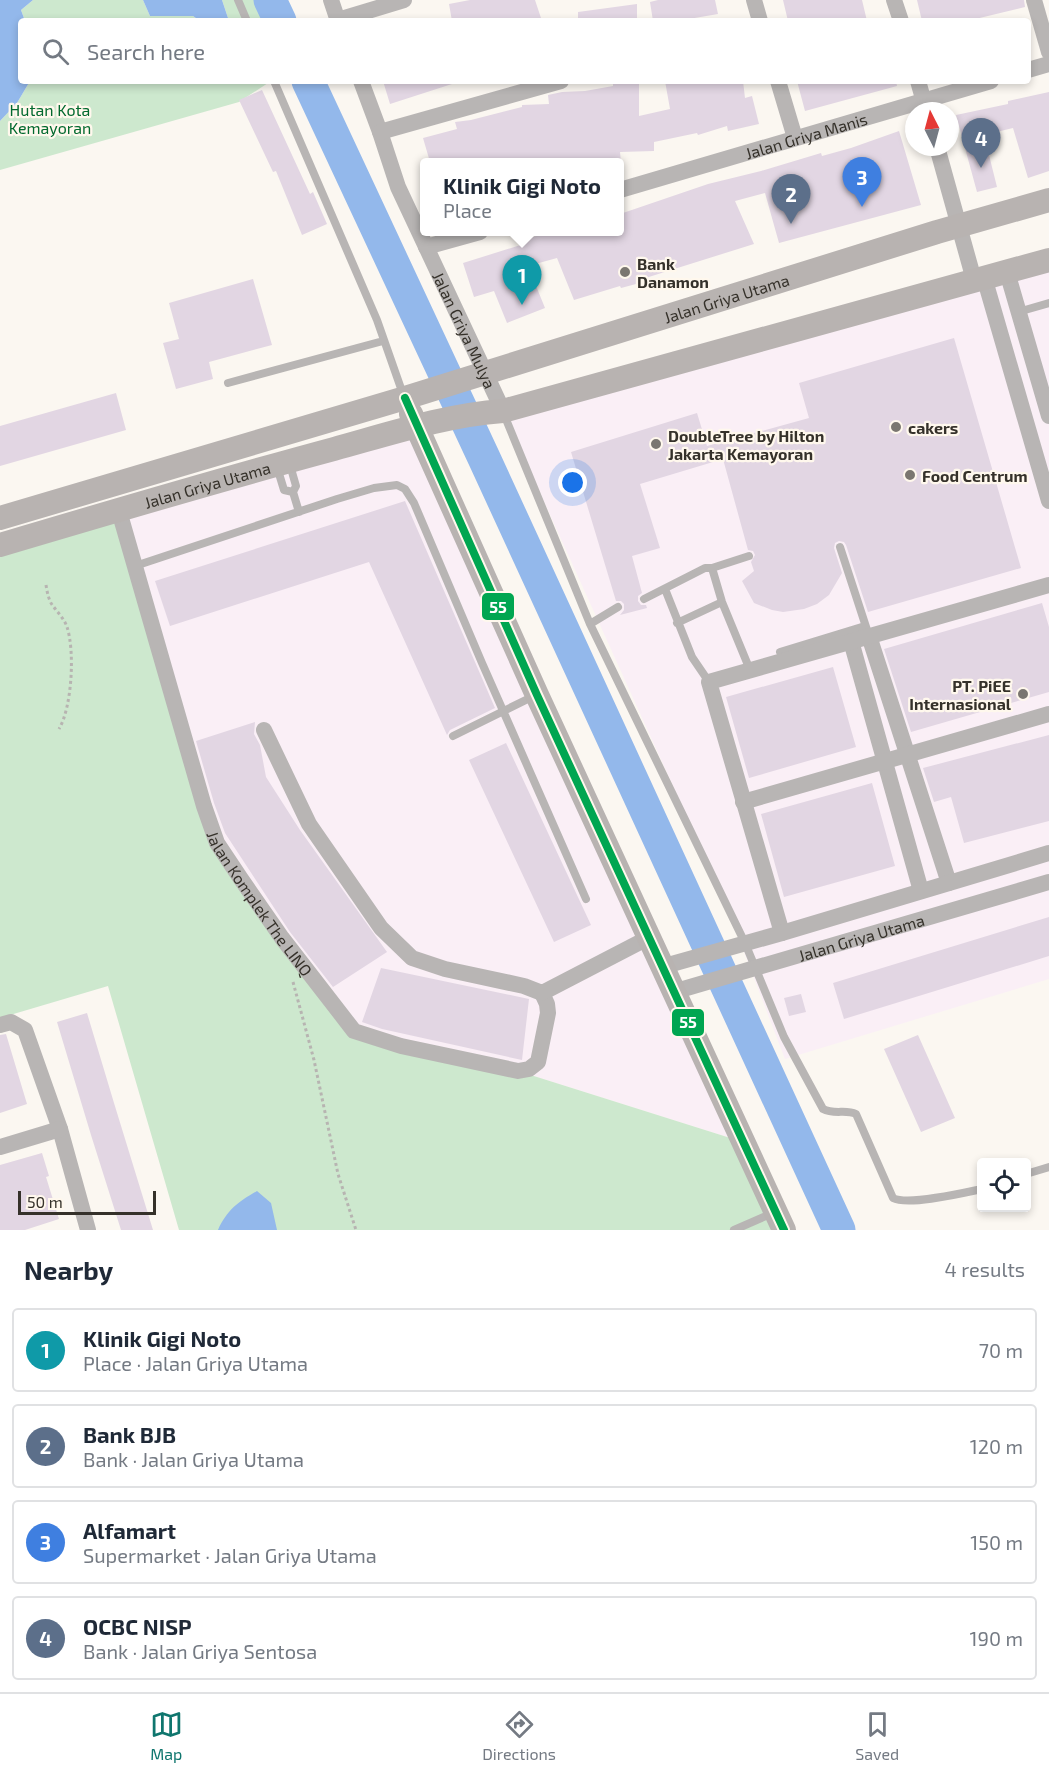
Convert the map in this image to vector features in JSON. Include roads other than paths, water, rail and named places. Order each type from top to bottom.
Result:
[{"type":"main road","name":"Jalan Griya Utama","points":[[0,518],[408,397],[958,226],[1049,200]]},
{"type":"main road","name":"Jalan Griya Utama","points":[[0,545],[282,463],[422,426],[495,412],[1049,260]]},
{"type":"main road","points":[[408,397],[537,695],[648,938],[666,965],[779,1221]]},
{"type":"street","points":[[330,0],[337,18]]},
{"type":"street","points":[[345,18],[404,0]]},
{"type":"street","points":[[754,0],[759,18]]},
{"type":"street","points":[[894,0],[900,18]]},
{"type":"street","points":[[1034,0],[1049,52]]},
{"type":"street","points":[[1031,69],[1049,64]]},
{"type":"street","name":"Jalan Griya Mulya","points":[[362,84],[398,187],[420,235]]},
{"type":"street","points":[[380,132],[550,84]]},
{"type":"street","points":[[779,84],[795,138]]},
{"type":"street","points":[[919,84],[924,102]]},
{"type":"street","name":"Jalan Griya Manis","points":[[936,102],[983,84]]},
{"type":"street","name":"Jalan Griya Manis","points":[[624,189],[795,138],[905,111]]},
{"type":"street","points":[[939,156],[958,226],[988,276],[1018,312],[1049,416]]},
{"type":"street","name":"Jalan Griya Mulya","points":[[420,236],[495,412]]},
{"type":"street","points":[[426,248],[464,236]]},
{"type":"street","points":[[988,276],[1049,501]]},
{"type":"street","name":"Jalan Komplek The LINQ","points":[[119,511],[204,806],[217,843],[282,938],[354,1031],[401,1046],[518,1071],[529,1069],[538,1062],[548,1013],[542,993]]},
{"type":"street","points":[[709,682],[850,641],[867,631],[1049,585]]},
{"type":"street","points":[[867,631],[949,882]]},
{"type":"street","name":"Jalan Griya Utama","points":[[850,641],[921,891]]},
{"type":"street","name":"Jalan Griya Utama","points":[[709,682],[782,933]]},
{"type":"street","points":[[743,802],[1049,714]]},
{"type":"street","points":[[264,730],[309,824],[381,928],[412,958],[445,969],[524,986],[542,993],[648,938]]},
{"type":"street","name":"Jalan Griya Utama","points":[[666,965],[782,933],[1049,853]]},
{"type":"street","name":"Jalan Griya Utama","points":[[677,991],[1049,882]]},
{"type":"street","points":[[0,1025],[11,1022],[25,1030],[60,1129],[88,1230]]},
{"type":"street","points":[[0,1147],[60,1129]]},
{"type":"lane","points":[[238,0],[247,18]]},
{"type":"lane","points":[[275,84],[408,397]]},
{"type":"lane","points":[[1018,312],[1049,303]]},
{"type":"lane","points":[[228,383],[383,341]]},
{"type":"lane","points":[[495,412],[590,624],[741,944],[750,969],[823,1109],[829,1112],[851,1111],[856,1114],[892,1198],[898,1201],[918,1200],[977,1190]]},
{"type":"lane","points":[[282,463],[296,486],[293,492],[299,512]]},
{"type":"lane","points":[[282,463],[284,489],[293,492]]},
{"type":"lane","points":[[135,566],[374,488],[397,485],[405,489],[414,503],[586,899]]},
{"type":"lane","points":[[780,652],[867,631],[840,547]]},
{"type":"lane","points":[[644,599],[705,568],[712,568],[749,556]]},
{"type":"lane","points":[[712,568],[722,602],[750,670]]},
{"type":"lane","points":[[665,589],[692,657],[709,682]]},
{"type":"lane","points":[[677,623],[722,602]]},
{"type":"lane","points":[[590,624],[618,607]]},
{"type":"lane","points":[[453,736],[537,695]]},
{"type":"lane","points":[[1031,1172],[1049,1167]]},
{"type":"lane","points":[[734,1230],[779,1221]]},
{"type":"water","points":[[0,0],[33,0],[21,10],[24,18],[18,18],[18,84],[28,84],[17,103],[0,121]]},
{"type":"water","points":[[143,0],[222,0],[228,18],[196,18],[193,16],[150,16]]},
{"type":"water","points":[[257,1191],[271,1203],[277,1230],[218,1230],[234,1207]]},
{"type":"waterway","points":[[270,0],[279,18]]},
{"type":"waterway","points":[[309,84],[839,1230]]},
{"type":"place","name":"OCBC NISP","points":[[981,168]]},
{"type":"place","name":"Alfamart","points":[[862,207]]},
{"type":"place","name":"Bank BJB","points":[[791,224]]},
{"type":"place","name":"Bank Danamon","points":[[625,272]]},
{"type":"place","name":"Klinik Gigi Noto","points":[[522,305]]},
{"type":"place","name":"cakers","points":[[896,427]]},
{"type":"place","name":"DoubleTree by Hilton Jakarta Kemayoran","points":[[656,444]]},
{"type":"place","name":"Food Centrum","points":[[910,475]]},
{"type":"place","name":"PT. PiEE Internasional","points":[[1023,694]]},
{"type":"park label","name":"Hutan Kota Kemayoran","points":[[50,118]]}]
